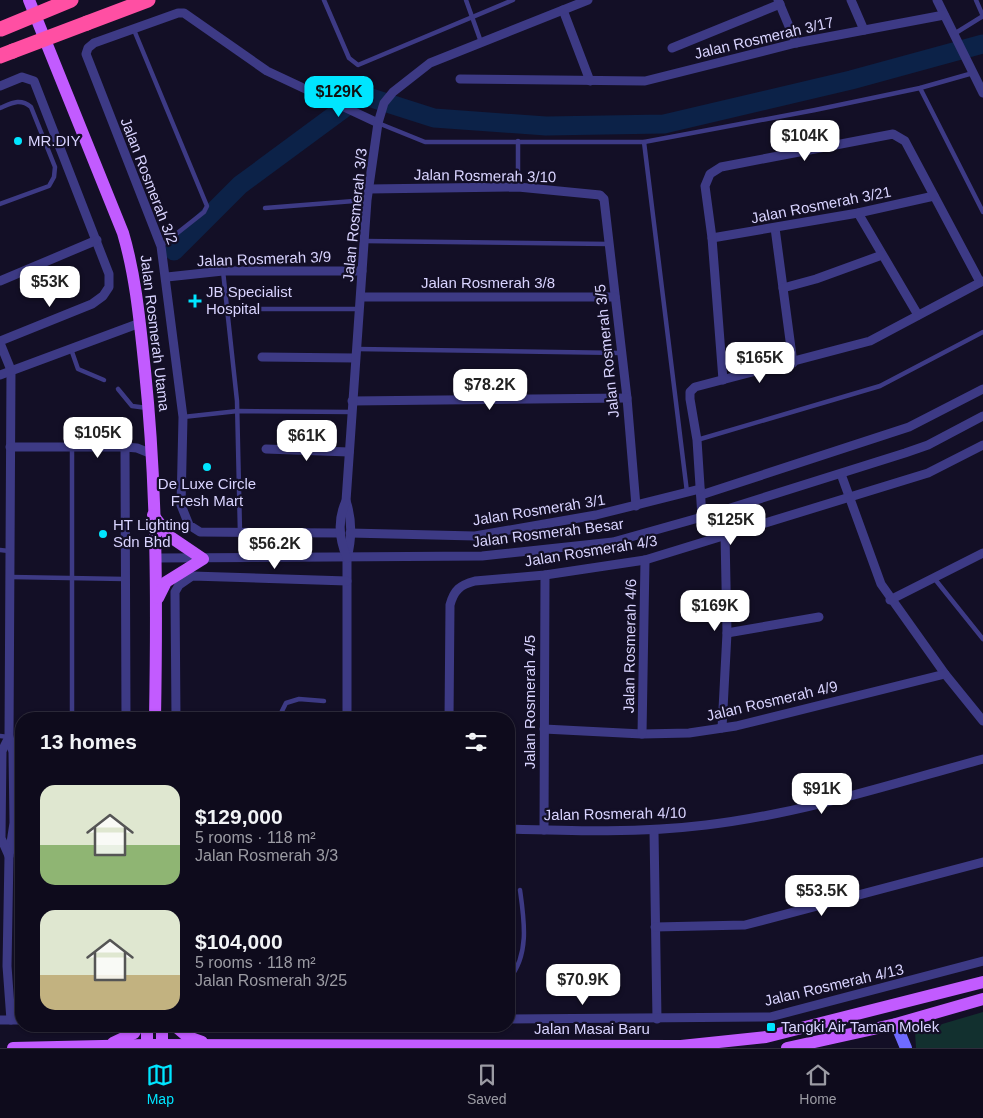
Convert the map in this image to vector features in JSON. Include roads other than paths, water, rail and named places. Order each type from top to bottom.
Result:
[{"type":"highway","points":[[1,29],[72,0]]},
{"type":"highway","points":[[6,54],[148,0]]},
{"type":"main road","name":"Jalan Rosmerah Utama","points":[[29,0],[123,233],[129,254],[140,323],[152,454],[157,600],[155,712]]},
{"type":"main road","points":[[153,515],[173,540],[202,559],[166,582],[157,600]]},
{"type":"main road","name":"Jalan Masai Baru","points":[[12,1048],[217,1045],[681,1046],[766,1037],[983,982]]},
{"type":"main road","points":[[896,1024],[898,1015],[903,1008],[924,998]]},
{"type":"main road","points":[[787,1048],[896,1024],[983,999]]},
{"type":"main road","points":[[103,1046],[124,1039],[135,1032]]},
{"type":"main road","points":[[147,1032],[147,1046]]},
{"type":"main road","points":[[162,1032],[162,1047]]},
{"type":"main road","points":[[182,1032],[188,1037],[217,1045]]},
{"type":"street","name":"Jalan Rosmerah 3/3","points":[[347,558],[340,533],[341,512],[346,500],[369,189],[378,123],[384,103],[393,92],[430,62],[588,0]]},
{"type":"street","points":[[851,0],[864,30]]},
{"type":"street","points":[[937,0],[983,93]]},
{"type":"street","points":[[672,48],[779,2],[796,43]]},
{"type":"street","points":[[563,10],[590,81]]},
{"type":"street","points":[[134,30],[178,13],[184,13],[267,72],[378,123]]},
{"type":"street","name":"Jalan Rosmerah 3/17","points":[[460,79],[645,81],[796,43],[944,15]]},
{"type":"street","name":"Jalan Rosmerah 3/2","points":[[134,30],[94,44],[88,48],[86,54],[161,246],[167,277],[182,417],[181,505],[189,525],[200,532],[340,533]]},
{"type":"street","points":[[0,86],[22,76],[34,81],[97,240],[110,287],[92,304],[0,342],[11,370],[10,447],[5,551],[9,577],[1,800],[1,838],[4,856],[4,966],[11,1020]]},
{"type":"street","points":[[702,516],[697,440],[690,392],[695,387],[793,363],[870,341],[981,281],[905,141],[899,136],[887,134],[714,169],[706,179],[705,186],[712,238],[723,380]]},
{"type":"street","name":"Jalan Rosmerah 3/10","points":[[369,189],[518,188],[600,195]]},
{"type":"street","name":"Jalan Rosmerah 3/5","points":[[600,195],[604,199],[627,398],[636,506]]},
{"type":"street","name":"Jalan Rosmerah 3/21","points":[[712,238],[858,213],[934,196]]},
{"type":"street","points":[[858,213],[918,315]]},
{"type":"street","points":[[775,228],[793,363]]},
{"type":"street","points":[[0,281],[97,240]]},
{"type":"street","points":[[783,288],[816,280],[882,255]]},
{"type":"street","name":"Jalan Rosmerah 3/9","points":[[167,277],[223,271],[362,271]]},
{"type":"street","name":"Jalan Rosmerah 3/8","points":[[361,297],[615,296]]},
{"type":"street","points":[[0,375],[140,323]]},
{"type":"street","points":[[262,357],[356,354]]},
{"type":"street","name":"Jalan Rosmerah 3/1","points":[[350,533],[475,536],[636,506],[687,492],[700,492],[909,427],[983,389]]},
{"type":"street","points":[[352,401],[627,398]]},
{"type":"street","name":"Jalan Rosmerah Besar","points":[[155,558],[482,556],[604,543],[841,474],[928,445],[983,416]]},
{"type":"street","name":"Jalan Rosmerah 4/3","points":[[449,712],[450,605],[458,588],[475,581],[545,575],[645,560],[928,473],[983,445]]},
{"type":"street","points":[[10,447],[126,447],[137,448],[152,454]]},
{"type":"street","points":[[126,447],[126,712]]},
{"type":"street","points":[[266,449],[349,452]]},
{"type":"street","points":[[841,474],[881,584],[890,600],[983,721]]},
{"type":"street","name":"Jalan Rosmerah 3/3","points":[[346,500],[350,512],[347,558]]},
{"type":"street","points":[[722,728],[727,633],[725,535]]},
{"type":"street","points":[[890,600],[982,556]]},
{"type":"street","points":[[347,558],[347,712]]},
{"type":"street","name":"Jalan Rosmerah 4/6","points":[[642,734],[645,560]]},
{"type":"street","name":"Jalan Rosmerah 4/5","points":[[544,830],[545,575]]},
{"type":"street","points":[[176,712],[175,592],[178,585],[186,578],[192,576],[347,581]]},
{"type":"street","points":[[727,633],[819,617]]},
{"type":"street","name":"Jalan Rosmerah 4/9","points":[[544,729],[642,734],[689,733],[722,728],[945,674]]},
{"type":"street","points":[[4,737],[14,752],[15,760]]},
{"type":"street","name":"Jalan Rosmerah 4/10","points":[[515,829],[654,831],[708,825],[812,806],[983,758]]},
{"type":"street","points":[[1,800],[15,800]]},
{"type":"street","points":[[4,856],[15,830]]},
{"type":"street","points":[[654,831],[657,1019]]},
{"type":"street","points":[[655,927],[745,925],[983,862]]},
{"type":"street","name":"Jalan Rosmerah 4/13","points":[[515,1020],[770,1017],[983,961]]},
{"type":"street","points":[[0,1020],[15,1020]]},
{"type":"street","points":[[896,1024],[906,1048]]},
{"type":"lane","points":[[324,0],[350,58],[358,64],[513,0]]},
{"type":"lane","points":[[466,0],[480,42]]},
{"type":"lane","points":[[953,34],[983,16],[976,0]]},
{"type":"lane","points":[[134,30],[207,206],[204,212],[161,246]]},
{"type":"lane","points":[[378,123],[426,142],[644,142],[920,88],[973,73]]},
{"type":"lane","points":[[920,88],[983,212]]},
{"type":"lane","points":[[0,108],[17,101],[25,102],[31,107],[55,168],[54,177],[49,186],[0,204]]},
{"type":"lane","points":[[518,141],[518,188]]},
{"type":"lane","points":[[644,142],[687,492]]},
{"type":"lane","points":[[265,208],[368,200]]},
{"type":"lane","points":[[364,240],[608,244]]},
{"type":"lane","points":[[223,271],[238,410],[240,533]]},
{"type":"lane","points":[[227,309],[360,309]]},
{"type":"lane","points":[[697,440],[880,386],[983,332]]},
{"type":"lane","points":[[70,349],[78,369],[104,380]]},
{"type":"lane","points":[[356,354],[621,353]]},
{"type":"lane","points":[[118,389],[132,406],[149,408]]},
{"type":"lane","points":[[182,417],[238,410],[352,412]]},
{"type":"lane","points":[[72,447],[72,712]]},
{"type":"lane","points":[[9,577],[126,579]]},
{"type":"lane","points":[[934,578],[983,639]]},
{"type":"lane","points":[[282,712],[286,703],[299,699],[324,701]]},
{"type":"lane","points":[[515,972],[526,930],[520,890]]},
{"type":"waterway","points":[[174,251],[240,185],[362,95],[434,118],[546,126],[664,124],[851,80],[983,44]]},
{"type":"place","name":"MR.DIY","points":[[18,141]]},
{"type":"place","name":"JB Specialist Hospital","points":[[195,301]]},
{"type":"place","name":"De Luxe Circle Fresh Mart","points":[[207,467]]},
{"type":"place","name":"HT Lighting Sdn Bhd","points":[[103,534]]},
{"type":"place","name":"Tangki Air Taman Molek","points":[[771,1027]]}]
